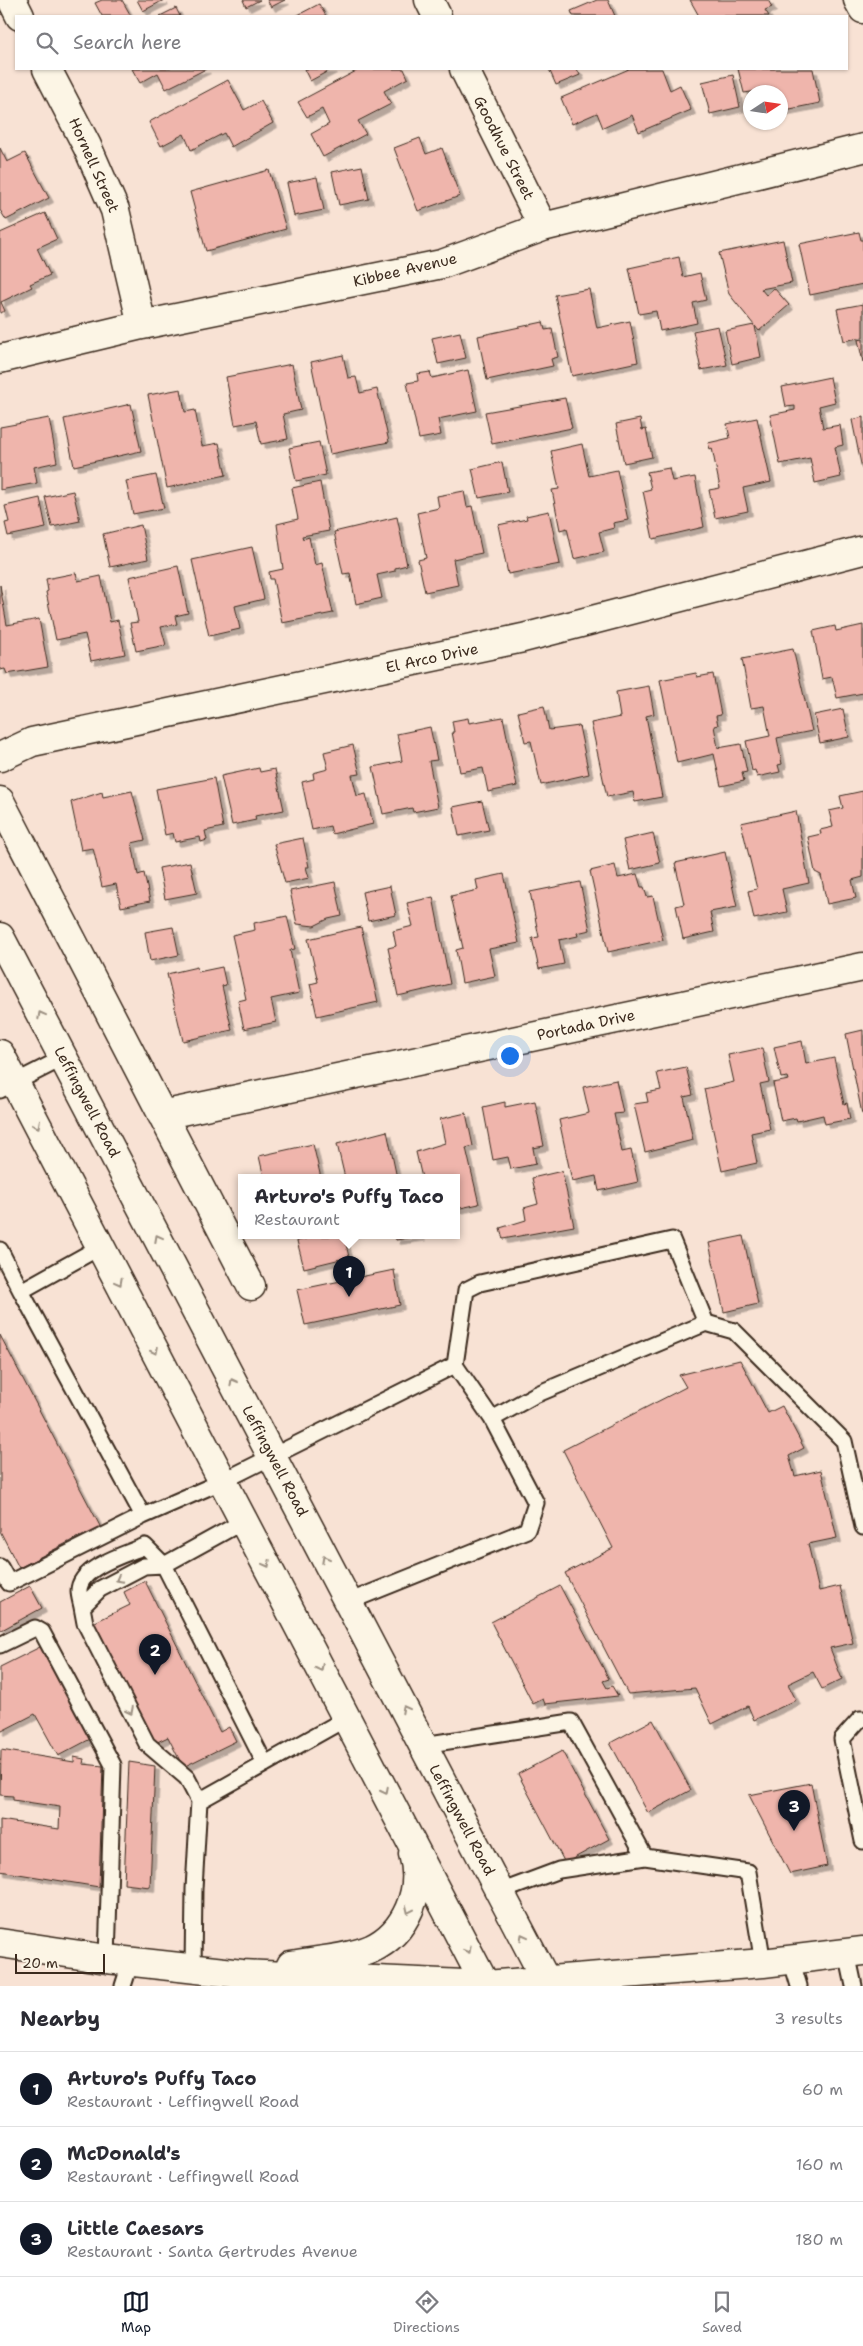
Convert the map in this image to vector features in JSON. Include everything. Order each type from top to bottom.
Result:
[{"type":"street","points":[[12,0],[20,15]]},
{"type":"street","points":[[429,0],[436,15]]},
{"type":"street","points":[[858,0],[863,9]]},
{"type":"street","name":"Hornell Street","points":[[48,70],[87,146],[115,210],[142,325]]},
{"type":"street","name":"Goodhue Street","points":[[464,70],[543,227]]},
{"type":"street","name":"Kibbee Avenue","points":[[0,359],[142,325],[442,264],[543,227],[863,148]]},
{"type":"street","name":"El Arco Drive","points":[[0,757],[32,742],[523,638],[863,550]]},
{"type":"street","points":[[0,801],[251,1286]]},
{"type":"street","name":"Leffingwell Road","points":[[0,937],[548,1983]]},
{"type":"street","name":"Portada Drive","points":[[162,1115],[863,967]]},
{"type":"street","points":[[0,1054],[7,1086],[100,1247],[486,1986]]},
{"type":"street","points":[[242,1974],[348,1955],[370,1949],[388,1938],[405,1918],[415,1892],[415,1862],[404,1829]]},
{"type":"street","points":[[0,1943],[120,1969],[193,1968],[315,1982],[486,1986],[548,1983],[763,1963],[855,1952]]},
{"type":"lane","points":[[7,1086],[63,1058]]},
{"type":"lane","points":[[348,1602],[527,1530],[536,1504],[492,1419],[455,1365],[466,1290],[480,1283],[672,1240],[706,1323]]},
{"type":"lane","points":[[22,1291],[100,1247]]},
{"type":"lane","points":[[0,1250],[143,1516]]},
{"type":"lane","points":[[492,1419],[535,1395],[706,1323],[734,1331],[844,1441],[863,1527]]},
{"type":"lane","points":[[0,1567],[9,1584],[143,1516],[223,1481],[455,1365]]},
{"type":"lane","points":[[82,1607],[100,1589],[144,1566],[164,1565],[244,1521]]},
{"type":"lane","points":[[193,1968],[194,1889],[199,1801],[187,1778],[146,1744],[85,1623],[79,1591],[82,1578],[90,1570],[144,1546],[164,1565],[265,1764]]},
{"type":"lane","points":[[0,1645],[34,1628],[42,1632],[112,1765],[120,1969]]},
{"type":"lane","points":[[199,1801],[346,1718]]},
{"type":"lane","points":[[863,1719],[842,1739],[863,1841]]},
{"type":"lane","points":[[423,1745],[571,1722],[645,1857]]},
{"type":"lane","points":[[500,1892],[559,1870],[645,1857],[748,1872],[763,1963]]},
{"type":"lane","points":[[854,1986],[855,1952]]},
{"type":"lane","points":[[791,1959],[799,1986]]},
{"type":"building","points":[[102,0],[122,0],[130,15],[101,15],[95,3]]},
{"type":"building","points":[[137,0],[164,0],[143,11]]},
{"type":"building","points":[[243,0],[260,0],[246,7]]},
{"type":"building","points":[[267,0],[285,0],[271,7]]},
{"type":"building","points":[[597,0],[608,0],[615,15],[573,15],[571,11]]},
{"type":"building","points":[[690,0],[768,0],[772,7],[765,10],[768,15],[698,15]]},
{"type":"building","points":[[319,4],[325,15],[298,15]]},
{"type":"building","points":[[176,8],[180,15],[162,15]]},
{"type":"building","points":[[133,70],[204,70],[166,89],[158,73],[140,83]]},
{"type":"building","points":[[304,70],[330,70],[310,81]]},
{"type":"building","points":[[358,70],[404,70],[408,78],[384,91],[391,104],[358,121],[366,134],[323,157],[311,134],[329,124],[322,109],[307,117],[298,102]]},
{"type":"building","points":[[549,70],[578,70],[580,75],[556,85]]},
{"type":"building","points":[[627,70],[662,70],[670,90],[680,85],[691,110],[639,132],[632,115],[603,128],[597,113],[572,124],[561,98]]},
{"type":"building","points":[[738,70],[813,70],[820,103],[788,109],[788,85],[743,85],[743,89]]},
{"type":"building","points":[[733,75],[740,107],[710,114],[702,82]]},
{"type":"building","points":[[228,80],[244,110],[261,101],[273,123],[231,147],[224,133],[191,150],[184,134],[161,146],[149,122]]},
{"type":"building","points":[[420,138],[426,154],[442,148],[460,196],[418,211],[394,148]]},
{"type":"building","points":[[0,148],[7,162],[25,153],[49,198],[6,220],[0,210]]},
{"type":"building","points":[[362,166],[369,199],[339,205],[332,172]]},
{"type":"building","points":[[269,170],[286,229],[206,251],[190,192]]},
{"type":"building","points":[[317,177],[324,210],[294,216],[287,183]]},
{"type":"building","points":[[45,213],[57,239],[37,248],[50,275],[30,284],[32,287],[1,302],[5,311],[0,313],[0,233]]},
{"type":"building","points":[[859,232],[861,240],[863,240],[863,284],[810,295],[799,244]]},
{"type":"building","points":[[783,240],[792,283],[761,289],[766,295],[774,288],[789,305],[759,331],[755,326],[761,357],[732,364],[725,331],[754,325],[729,294],[719,253]]},
{"type":"building","points":[[679,257],[683,277],[700,273],[706,300],[693,303],[697,323],[660,331],[656,311],[639,314],[629,268]]},
{"type":"building","points":[[589,289],[597,328],[630,321],[638,362],[572,376],[555,295]]},
{"type":"building","points":[[863,304],[863,337],[844,341],[837,309]]},
{"type":"building","points":[[543,322],[545,330],[552,329],[558,357],[551,359],[553,366],[487,380],[478,336]]},
{"type":"building","points":[[718,326],[727,365],[701,370],[693,331]]},
{"type":"building","points":[[460,332],[466,358],[438,364],[432,338]]},
{"type":"building","points":[[863,339],[863,362],[858,340]]},
{"type":"building","points":[[343,355],[348,378],[356,377],[360,393],[377,389],[389,442],[330,454],[311,362]]},
{"type":"building","points":[[292,364],[301,410],[283,414],[288,439],[261,444],[256,421],[235,425],[226,377]]},
{"type":"building","points":[[468,370],[477,411],[438,419],[441,435],[419,439],[407,383],[418,381],[417,374],[430,372],[432,378]]},
{"type":"building","points":[[830,377],[835,402],[819,406],[823,428],[840,425],[843,445],[835,447],[841,477],[815,483],[810,458],[780,464],[770,415],[795,410],[795,406],[786,407],[782,387]]},
{"type":"building","points":[[181,389],[185,412],[195,410],[202,446],[219,443],[226,475],[167,488],[148,395]]},
{"type":"building","points":[[565,398],[572,428],[492,444],[485,412]]},
{"type":"building","points":[[131,404],[141,451],[74,466],[64,419]]},
{"type":"building","points":[[863,417],[863,469],[862,469],[852,420]]},
{"type":"building","points":[[49,418],[57,462],[34,467],[37,483],[0,490],[0,427]]},
{"type":"building","points":[[757,418],[771,482],[743,488],[748,511],[715,518],[709,490],[720,488],[712,448],[710,449],[708,443],[730,438],[727,424]]},
{"type":"building","points":[[640,419],[642,430],[646,429],[652,457],[624,463],[616,424]]},
{"type":"building","points":[[319,442],[326,475],[296,481],[289,448]]},
{"type":"building","points":[[582,444],[589,476],[617,470],[628,520],[613,523],[614,528],[599,532],[604,552],[574,559],[567,528],[560,530],[552,490],[559,489],[551,451]]},
{"type":"building","points":[[502,462],[508,492],[479,498],[472,469]]},
{"type":"building","points":[[669,468],[672,481],[695,477],[704,527],[653,539],[643,491],[651,489],[647,472]]},
{"type":"building","points":[[156,475],[164,508],[133,514],[126,481]]},
{"type":"building","points":[[320,482],[329,531],[302,536],[303,539],[309,537],[315,565],[322,563],[333,613],[282,623],[273,579],[270,579],[269,572],[283,569],[277,524],[298,519],[292,488]]},
{"type":"building","points":[[73,491],[80,521],[52,527],[45,497]]},
{"type":"building","points":[[464,491],[467,507],[472,506],[482,553],[453,559],[458,585],[425,592],[418,560],[426,558],[417,513],[439,508],[437,496]]},
{"type":"building","points":[[40,498],[46,528],[8,536],[5,523],[9,522],[5,506]]},
{"type":"building","points":[[549,511],[560,564],[508,574],[498,525],[527,519],[526,516]]},
{"type":"building","points":[[397,517],[407,565],[395,568],[395,571],[377,575],[382,598],[356,604],[350,573],[343,574],[334,532]]},
{"type":"building","points":[[141,525],[148,559],[110,567],[103,534]]},
{"type":"building","points":[[252,547],[264,599],[235,606],[240,629],[209,636],[192,560]]},
{"type":"building","points":[[178,566],[188,613],[175,616],[177,624],[161,627],[166,645],[136,651],[130,623],[138,622],[129,577]]},
{"type":"building","points":[[76,573],[78,581],[101,576],[110,622],[118,620],[125,654],[91,661],[85,634],[56,640],[46,592],[48,591],[46,579]]},
{"type":"building","points":[[0,585],[7,625],[39,619],[48,667],[7,674],[5,669],[0,670]]},
{"type":"building","points":[[863,625],[863,693],[837,698],[832,677],[822,679],[813,631],[835,626],[836,631]]},
{"type":"building","points":[[793,649],[812,731],[777,738],[782,764],[778,765],[780,772],[757,777],[755,770],[752,771],[746,741],[770,736],[764,706],[751,708],[742,659]]},
{"type":"building","points":[[696,673],[697,677],[713,674],[721,715],[716,716],[718,725],[714,726],[718,748],[741,744],[747,772],[742,773],[744,781],[721,786],[714,754],[677,763],[660,680]]},
{"type":"building","points":[[649,686],[654,714],[646,716],[662,797],[635,802],[633,792],[607,797],[591,723],[620,717],[616,692]]},
{"type":"building","points":[[544,706],[549,730],[579,726],[589,774],[541,785],[531,741],[525,742],[518,712]]},
{"type":"building","points":[[843,709],[849,737],[820,743],[814,715]]},
{"type":"building","points":[[503,717],[517,786],[488,792],[483,768],[460,772],[452,732],[454,732],[452,721],[468,718],[469,723]]},
{"type":"building","points":[[430,727],[437,760],[429,761],[438,807],[413,812],[412,808],[383,814],[373,767],[402,761],[397,734]]},
{"type":"building","points":[[353,745],[360,774],[352,775],[357,796],[366,794],[373,824],[332,834],[330,826],[312,830],[302,782],[314,779],[313,773],[328,769],[324,752]]},
{"type":"building","points":[[259,768],[260,772],[275,769],[284,810],[255,816],[256,820],[232,825],[221,776]]},
{"type":"building","points":[[214,778],[223,827],[205,831],[207,840],[201,842],[200,837],[175,842],[173,833],[165,835],[156,789]]},
{"type":"building","points":[[132,791],[145,840],[132,843],[138,875],[144,873],[150,901],[121,907],[116,884],[102,887],[93,848],[81,850],[71,802],[102,792],[103,797]]},
{"type":"building","points":[[863,791],[863,877],[852,880],[856,898],[827,904],[821,875],[815,872],[808,837],[821,834],[820,830],[833,827],[829,811],[843,808],[840,796]]},
{"type":"building","points":[[482,801],[489,830],[459,836],[453,807]]},
{"type":"building","points":[[796,811],[809,883],[782,889],[787,912],[754,919],[748,891],[757,889],[741,823]]},
{"type":"building","points":[[653,833],[660,863],[630,870],[623,840]]},
{"type":"building","points":[[303,838],[309,867],[306,867],[309,878],[285,883],[274,844]]},
{"type":"building","points":[[725,852],[737,907],[710,912],[714,932],[683,939],[676,906],[684,904],[675,863]]},
{"type":"building","points":[[190,862],[197,893],[165,899],[159,868]]},
{"type":"building","points":[[615,865],[618,878],[637,874],[641,887],[644,887],[647,897],[653,896],[663,940],[608,952],[590,871]]},
{"type":"building","points":[[504,874],[519,943],[489,949],[495,976],[462,983],[456,950],[463,948],[451,896],[478,890],[476,880]]},
{"type":"building","points":[[335,882],[342,916],[328,919],[314,926],[297,924],[290,891]]},
{"type":"building","points":[[580,882],[590,930],[577,933],[578,936],[559,940],[564,964],[539,969],[532,938],[539,937],[530,892]]},
{"type":"building","points":[[390,886],[396,915],[368,921],[362,892]]},
{"type":"building","points":[[433,897],[450,984],[398,996],[388,948],[396,946],[393,931],[413,926],[407,903]]},
{"type":"building","points":[[287,916],[295,949],[290,950],[299,993],[271,999],[276,1022],[244,1029],[238,1001],[246,999],[232,935],[255,930],[254,923]]},
{"type":"building","points":[[173,927],[179,955],[150,961],[145,932]]},
{"type":"building","points":[[361,927],[378,1002],[317,1016],[310,984],[318,982],[308,939]]},
{"type":"building","points":[[197,967],[198,972],[222,967],[226,985],[222,986],[232,1030],[183,1041],[167,974]]},
{"type":"building","points":[[863,1030],[863,1114],[862,1114],[846,1034]]},
{"type":"building","points":[[802,1041],[806,1064],[834,1058],[844,1104],[847,1103],[850,1119],[825,1124],[823,1115],[797,1121],[796,1118],[781,1121],[773,1083],[789,1080],[788,1077],[781,1078],[774,1047]]},
{"type":"building","points":[[762,1048],[769,1082],[760,1084],[770,1129],[751,1133],[757,1163],[722,1171],[704,1089],[734,1082],[728,1055]]},
{"type":"building","points":[[686,1067],[693,1095],[684,1097],[693,1140],[645,1152],[634,1104],[648,1102],[646,1093],[661,1090],[657,1073]]},
{"type":"building","points":[[616,1080],[623,1113],[614,1114],[622,1152],[631,1150],[638,1182],[599,1191],[596,1176],[572,1181],[559,1120],[589,1113],[583,1087]]},
{"type":"building","points":[[535,1101],[544,1146],[533,1148],[536,1164],[511,1169],[508,1157],[493,1160],[483,1107],[505,1102],[505,1107]]},
{"type":"building","points":[[466,1113],[473,1146],[466,1148],[479,1204],[460,1208],[460,1174],[421,1174],[416,1152],[445,1143],[440,1119]]},
{"type":"building","points":[[387,1131],[396,1174],[344,1174],[337,1144]]},
{"type":"building","points":[[313,1144],[320,1174],[263,1174],[259,1156]]},
{"type":"building","points":[[562,1171],[574,1226],[503,1239],[500,1228],[526,1220],[524,1208],[538,1204],[532,1178]]},
{"type":"building","points":[[743,1236],[758,1304],[724,1312],[709,1243]]},
{"type":"building","points":[[305,1239],[345,1239],[349,1257],[304,1268],[297,1241]]},
{"type":"building","points":[[394,1270],[400,1305],[305,1325],[297,1290]]},
{"type":"building","points":[[0,1335],[101,1528],[86,1536],[84,1534],[19,1568],[0,1531]]},
{"type":"building","points":[[740,1360],[768,1413],[782,1406],[804,1448],[789,1456],[795,1476],[821,1470],[837,1538],[808,1544],[819,1591],[840,1586],[853,1643],[830,1648],[842,1679],[822,1689],[813,1672],[788,1684],[796,1700],[754,1720],[748,1706],[712,1724],[695,1688],[628,1694],[565,1573],[613,1548],[563,1450],[686,1387],[679,1375]]},
{"type":"building","points":[[145,1581],[220,1732],[229,1727],[236,1741],[183,1767],[168,1737],[153,1744],[93,1623],[130,1605],[124,1592]]},
{"type":"building","points":[[30,1586],[42,1608],[0,1631],[0,1602]]},
{"type":"building","points":[[560,1586],[609,1679],[603,1681],[607,1688],[612,1686],[618,1696],[545,1704],[543,1699],[533,1704],[491,1622]]},
{"type":"building","points":[[46,1644],[94,1737],[58,1756],[35,1714],[0,1732],[0,1667]]},
{"type":"building","points":[[653,1720],[691,1790],[648,1813],[610,1743]]},
{"type":"building","points":[[1,1750],[74,1762],[74,1757],[84,1759],[83,1764],[103,1766],[99,1887],[0,1871],[0,1820],[59,1829],[60,1807],[13,1800],[13,1796],[0,1795]]},
{"type":"building","points":[[562,1751],[609,1839],[565,1863],[518,1774]]},
{"type":"building","points":[[129,1762],[155,1766],[150,1887],[124,1884]]},
{"type":"building","points":[[811,1783],[827,1866],[790,1874],[749,1795]]},
{"type":"place","name":"Arturo's Puffy Taco","points":[[349,1297]]},
{"type":"place","name":"McDonald's","points":[[155,1675]]},
{"type":"place","name":"Little Caesars","points":[[794,1831]]}]
